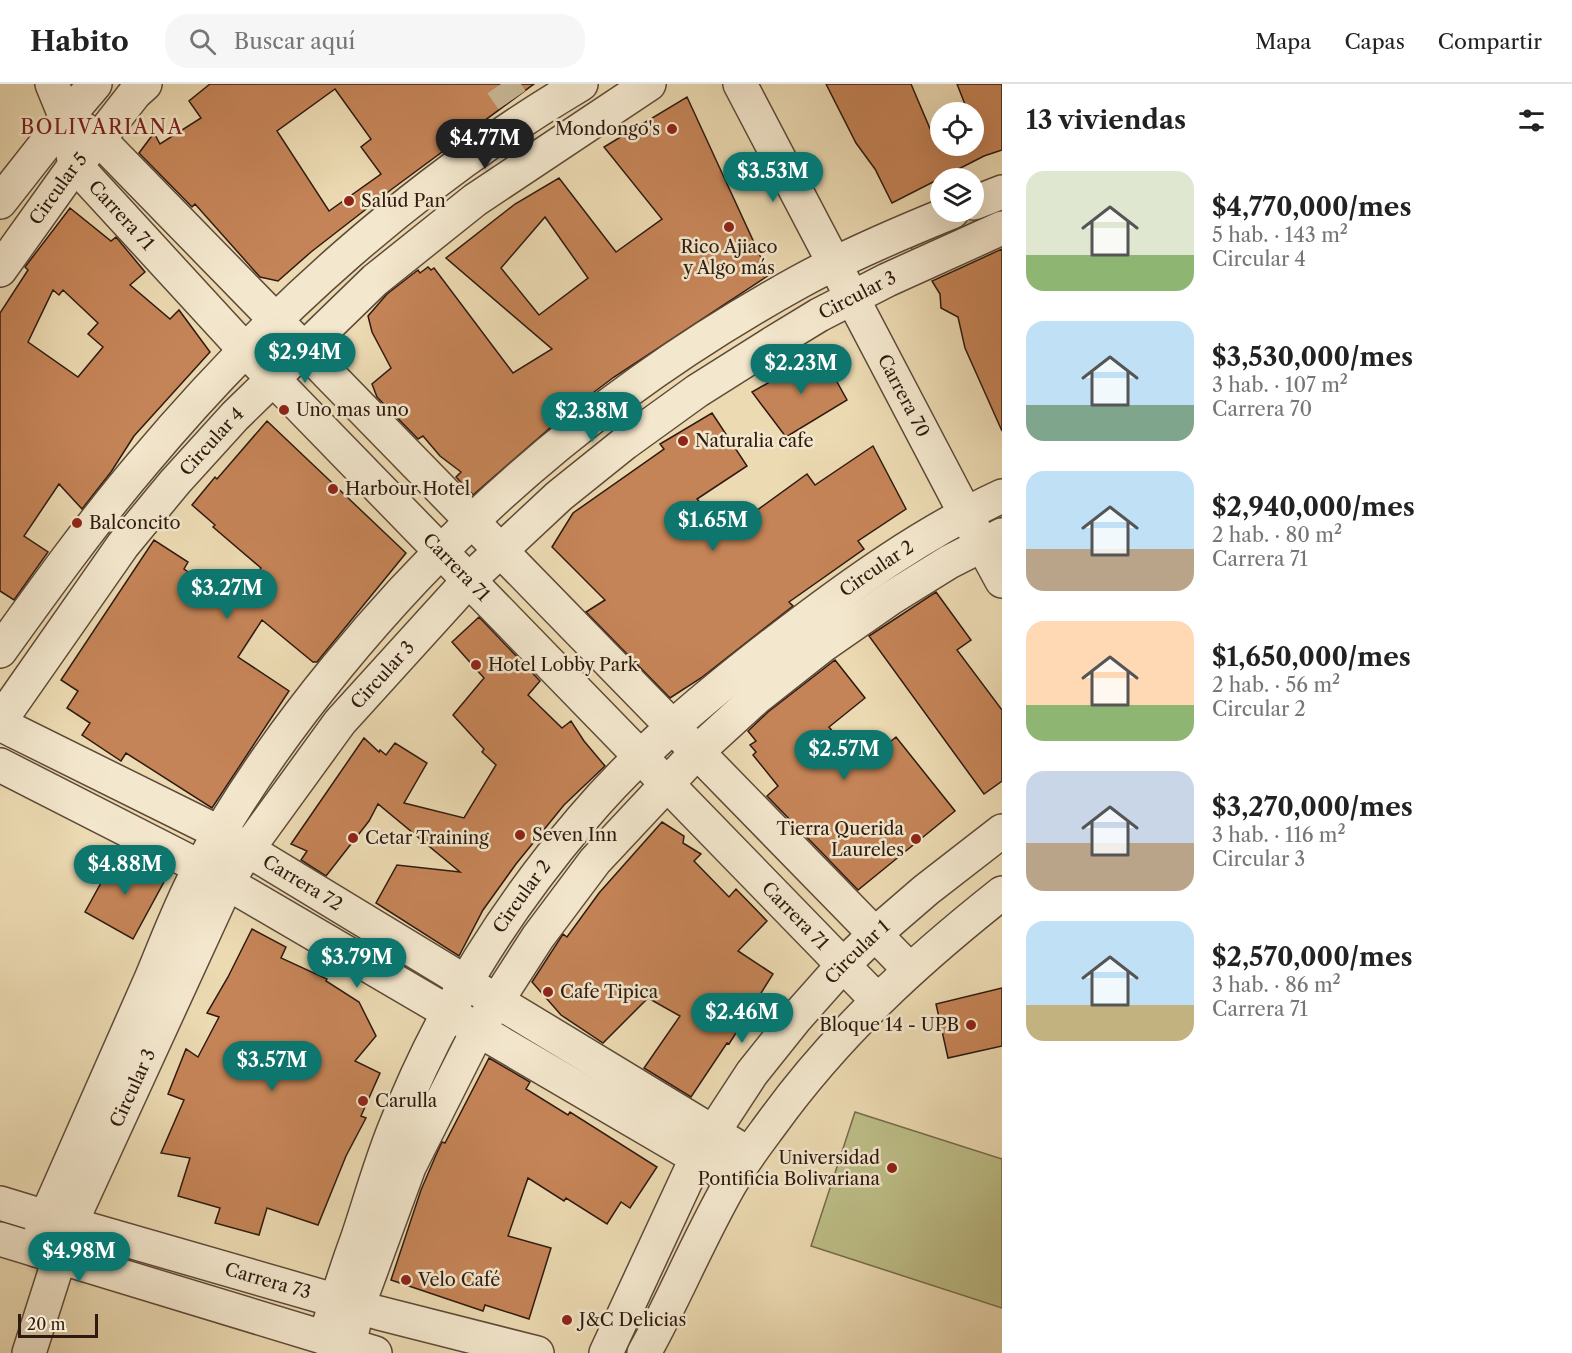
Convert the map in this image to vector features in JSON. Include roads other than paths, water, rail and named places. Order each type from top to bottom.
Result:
[{"type":"street","name":"Carrera 71","points":[[52,84],[66,118],[75,165],[245,350],[877,1000]]},
{"type":"street","points":[[0,202],[95,84]]},
{"type":"street","name":"Circular 5","points":[[0,270],[75,165],[145,84]]},
{"type":"street","name":"Circular 4","points":[[0,722],[123,545],[175,482],[235,416],[375,280],[475,200],[649,84]]},
{"type":"street","name":"Carrera 70","points":[[740,84],[965,513],[992,540],[1002,581]]},
{"type":"street","name":"Circular 4","points":[[0,651],[142,463],[245,350],[377,230],[453,170],[519,109],[569,87]]},
{"type":"street","name":"Carrera 71","points":[[66,118],[99,139],[909,969]]},
{"type":"street","points":[[453,170],[475,200]]},
{"type":"street","points":[[984,199],[1002,192]]},
{"type":"street","name":"Circular 3","points":[[29,1353],[48,1253],[58,1221],[213,875],[220,833],[256,775],[311,699],[371,625],[440,551],[554,447],[600,411],[675,358],[800,282],[930,222]]},
{"type":"street","name":"Circular 3","points":[[213,875],[248,850],[340,722],[469,580],[499,549],[560,496],[625,443],[697,391],[819,315],[947,251],[1002,228]]},
{"type":"street","points":[[600,411],[625,443]]},
{"type":"street","name":"Circular 2","points":[[349,1347],[347,1303],[394,1130],[416,1079],[466,982],[494,936],[537,875],[583,818],[640,756],[738,671],[811,615],[886,562],[965,513],[1002,496]]},
{"type":"street","points":[[95,523],[123,545]]},
{"type":"street","name":"Circular 2","points":[[347,1303],[409,1167],[478,1030],[538,937],[595,861],[696,752],[756,698],[822,646],[940,568],[992,540]]},
{"type":"street","name":"Carrera 72","points":[[0,722],[220,833],[496,1001],[741,1167]]},
{"type":"street","name":"Carrera 72","points":[[0,765],[213,875],[478,1030],[704,1144]]},
{"type":"street","name":"Circular 1","points":[[606,1353],[704,1144],[752,1073],[788,1027],[843,965],[875,934],[926,890],[1002,831]]},
{"type":"street","points":[[644,1353],[741,1167],[789,1100],[831,1048],[877,1000],[909,969],[1002,893]]},
{"type":"street","name":"Carrera 73","points":[[0,1203],[347,1303],[537,1353]]},
{"type":"street","points":[[0,1239],[349,1347]]},
{"type":"tunnel","points":[[501,84],[512,100]]},
{"type":"place","name":"Mondongo's","points":[[672,129]]},
{"type":"place","name":"Salud Pan","points":[[349,201]]},
{"type":"place","name":"Rico Ajiaco y Algo más","points":[[729,227]]},
{"type":"place","name":"Uno mas uno","points":[[284,410]]},
{"type":"place","name":"Naturalia cafe","points":[[683,441]]},
{"type":"place","name":"Harbour Hotel","points":[[333,489]]},
{"type":"place","name":"Balconcito","points":[[77,523]]},
{"type":"place","name":"Hotel Lobby Park","points":[[476,665]]},
{"type":"place","name":"Seven Inn","points":[[520,835]]},
{"type":"place","name":"Cetar Training","points":[[353,838]]},
{"type":"place","name":"Tierra Querida Laureles","points":[[916,839]]},
{"type":"place","name":"Cafe Tipica","points":[[548,992]]},
{"type":"place","name":"Bloque 14 - UPB","points":[[971,1025]]},
{"type":"place","name":"Carulla","points":[[363,1101]]},
{"type":"place","name":"Universidad Pontificia Bolivariana","points":[[892,1168]]},
{"type":"place","name":"Velo Café","points":[[406,1280]]},
{"type":"place","name":"J&C Delicias","points":[[567,1320]]},
{"type":"district","name":"BOLIVARIANA","points":[[102,127]]}]
